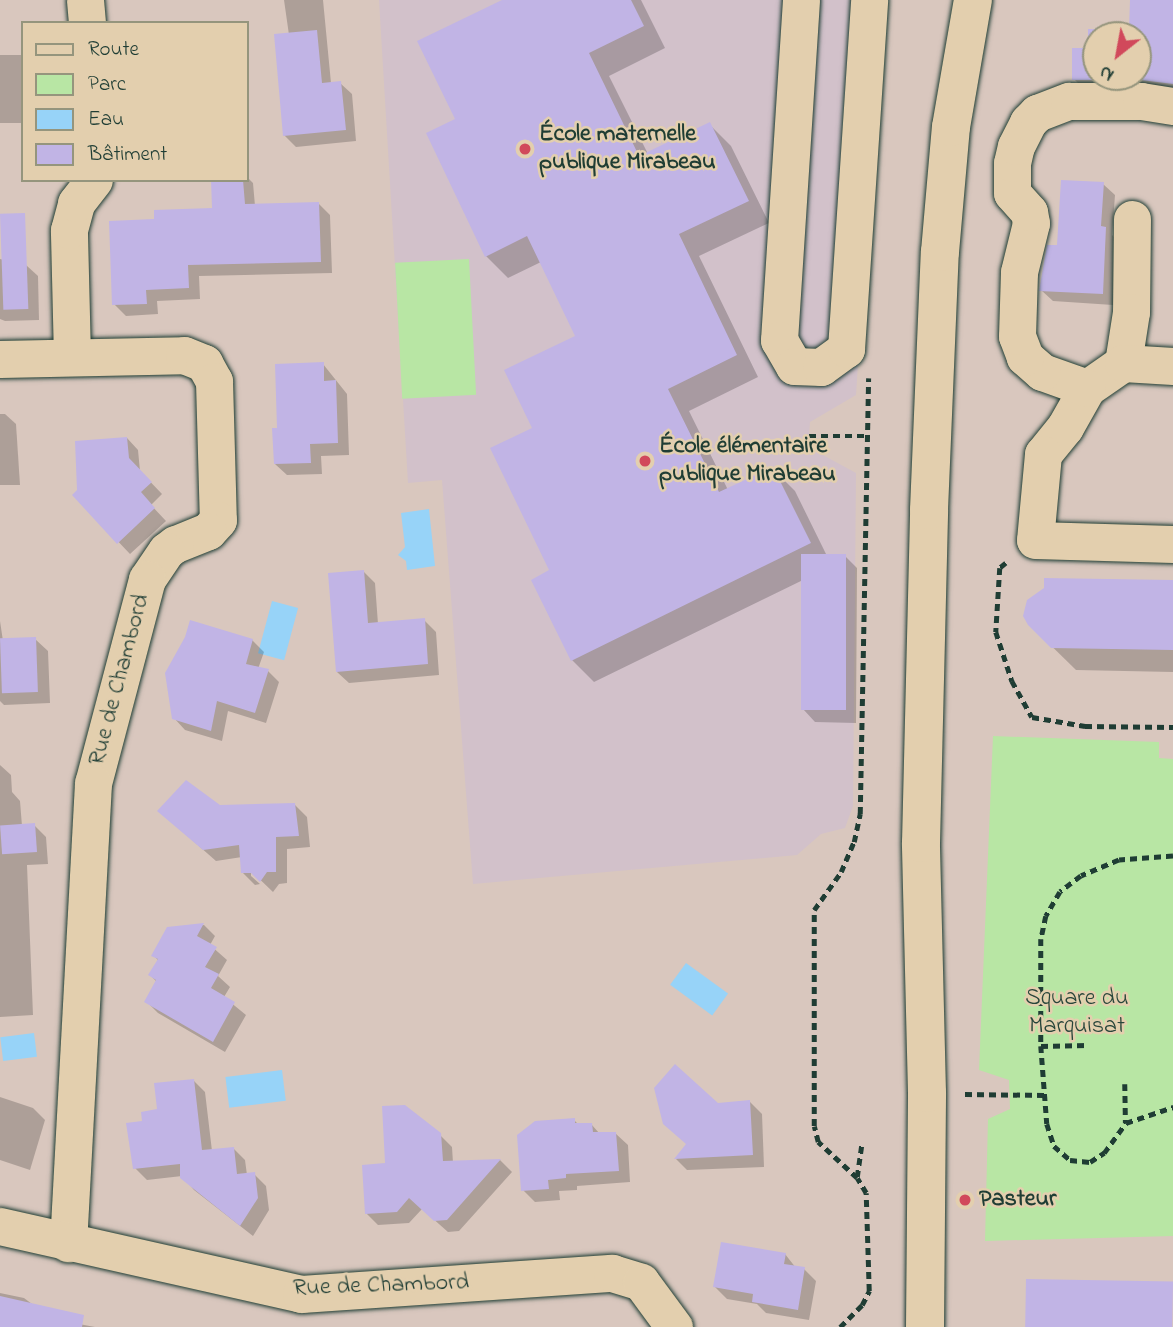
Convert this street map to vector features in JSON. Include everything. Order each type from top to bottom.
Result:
[{"type":"main road","points":[[925,1327],[927,1093],[921,844],[929,510],[940,252],[951,127],[973,0]]},
{"type":"main road","points":[[963,64],[992,0]]},
{"type":"street","points":[[85,0],[87,21]]},
{"type":"street","points":[[801,0],[779,341],[794,366],[821,367],[846,349],[869,0]]},
{"type":"street","points":[[1087,388],[1042,372],[1025,357],[1017,336],[1019,272],[1031,231],[1028,212],[1012,193],[1012,163],[1021,133],[1037,113],[1069,101],[1141,101],[1173,106]]},
{"type":"street","points":[[72,356],[69,230],[76,203],[92,182]]},
{"type":"street","points":[[1123,363],[1131,312],[1132,219]]},
{"type":"street","name":"Rue de Chambord","points":[[0,359],[184,355],[204,363],[214,381],[218,520],[208,531],[175,544],[166,551],[147,579],[93,783],[68,1242]]},
{"type":"street","points":[[1173,366],[1123,363],[1087,388],[1065,426],[1043,454],[1035,540],[1173,544]]},
{"type":"street","name":"Rue de Chambord","points":[[0,1226],[301,1294],[612,1273],[641,1282],[674,1327]]},
{"type":"path","points":[[840,1327],[862,1305],[869,1291],[866,1193],[857,1178],[818,1142],[814,1126],[814,910],[841,872],[854,842],[860,814],[869,370]]},
{"type":"path","points":[[809,436],[867,436]]},
{"type":"path","points":[[1035,540],[1000,568],[996,632],[1012,681],[1032,717],[1085,726],[1173,727]]},
{"type":"path","points":[[1173,856],[1119,860],[1081,876],[1060,892],[1046,916],[1041,940],[1044,1095],[1054,1146],[1070,1160],[1090,1162],[1104,1153],[1126,1123],[1173,1107]]},
{"type":"path","points":[[1041,1046],[1088,1045]]},
{"type":"path","points":[[1125,1084],[1126,1123]]},
{"type":"path","points":[[927,1093],[1044,1095]]},
{"type":"path","points":[[857,1178],[862,1142]]},
{"type":"shaded area","points":[[379,0],[882,0],[856,395],[810,422],[808,447],[856,473],[853,806],[845,828],[821,834],[797,855],[473,884],[442,480],[408,483]]},
{"type":"green space","points":[[469,259],[476,395],[402,399],[395,263]]},
{"type":"green space","name":"Square du Marquisat","points":[[993,736],[1159,742],[1159,758],[1173,759],[1173,1236],[985,1241],[988,1119],[1010,1109],[1009,1080],[979,1070]]},
{"type":"water","points":[[429,509],[435,566],[407,570],[406,561],[398,555],[405,547],[401,513]]},
{"type":"water","points":[[272,601],[298,608],[284,660],[258,653]]},
{"type":"water","points":[[686,963],[728,994],[712,1015],[670,985]]},
{"type":"water","points":[[34,1033],[37,1057],[3,1061],[0,1037]]},
{"type":"water","points":[[282,1070],[286,1101],[229,1108],[225,1077]]},
{"type":"building","points":[[502,0],[631,0],[644,26],[589,53],[639,156],[710,122],[749,201],[679,234],[737,355],[668,389],[719,492],[773,467],[811,543],[571,661],[531,580],[549,570],[490,448],[532,428],[504,370],[575,336],[527,236],[485,257],[426,133],[455,119],[417,41]]},
{"type":"building","points":[[1130,0],[1173,0],[1173,84],[1152,81],[1152,21],[1129,21]]},
{"type":"building","points":[[317,30],[322,83],[341,81],[346,130],[283,136],[274,34]]},
{"type":"building","points":[[1072,48],[1082,48],[1082,80],[1072,80]]},
{"type":"building","points":[[1061,180],[1104,182],[1101,226],[1106,227],[1103,294],[1039,291],[1047,245],[1057,245]]},
{"type":"building","points":[[211,182],[243,182],[245,204],[319,202],[321,262],[188,265],[189,288],[146,290],[147,304],[112,305],[109,221],[154,219],[154,210],[212,208]]},
{"type":"building","points":[[25,213],[28,309],[3,310],[0,214]]},
{"type":"building","points":[[324,362],[324,381],[336,380],[338,443],[310,444],[311,463],[274,464],[272,428],[277,428],[275,364]]},
{"type":"building","points":[[127,437],[129,458],[152,482],[141,492],[155,508],[117,544],[72,495],[77,490],[75,441]]},
{"type":"building","points":[[801,554],[846,554],[846,710],[801,710]]},
{"type":"building","points":[[364,570],[368,623],[425,618],[428,664],[336,672],[328,573]]},
{"type":"building","points":[[1044,578],[1173,580],[1173,650],[1051,648],[1028,625],[1023,616],[1027,600],[1044,588]]},
{"type":"building","points":[[190,620],[253,639],[246,664],[269,669],[255,713],[217,701],[211,731],[172,719],[165,673],[185,637]]},
{"type":"building","points":[[36,637],[38,692],[2,693],[0,638]]},
{"type":"building","points":[[186,780],[220,805],[295,803],[299,836],[276,837],[276,872],[267,872],[260,882],[251,873],[241,873],[239,845],[203,850],[157,811]]},
{"type":"building","points":[[35,823],[37,852],[2,854],[0,825]]},
{"type":"building","points":[[204,923],[197,936],[217,947],[205,967],[219,974],[211,988],[235,1002],[213,1042],[144,1002],[156,980],[148,975],[158,959],[151,956],[167,927]]},
{"type":"building","points":[[675,1064],[718,1103],[750,1100],[753,1155],[674,1159],[686,1144],[663,1124],[654,1088]]},
{"type":"building","points":[[194,1079],[202,1150],[234,1147],[237,1174],[255,1172],[258,1198],[240,1226],[180,1178],[180,1164],[133,1169],[126,1123],[142,1121],[141,1112],[157,1109],[154,1083]]},
{"type":"building","points":[[405,1105],[441,1133],[443,1161],[501,1159],[447,1220],[434,1221],[409,1198],[397,1212],[365,1214],[362,1165],[385,1163],[382,1106]]},
{"type":"building","points":[[575,1118],[575,1123],[592,1123],[593,1132],[616,1132],[619,1171],[566,1174],[566,1178],[548,1180],[549,1189],[521,1191],[517,1135],[535,1121]]},
{"type":"building","points":[[721,1242],[786,1253],[784,1264],[805,1267],[798,1310],[752,1302],[753,1294],[713,1287]]},
{"type":"building","points":[[1026,1279],[1173,1282],[1172,1327],[1025,1327]]},
{"type":"building","points":[[0,1296],[84,1315],[82,1327],[0,1327]]},
{"type":"place","name":"École maternelle publique Mirabeau","points":[[525,149]]},
{"type":"place","name":"École élémentaire publique Mirabeau","points":[[645,461]]},
{"type":"place","name":"Pasteur","points":[[965,1200]]}]
